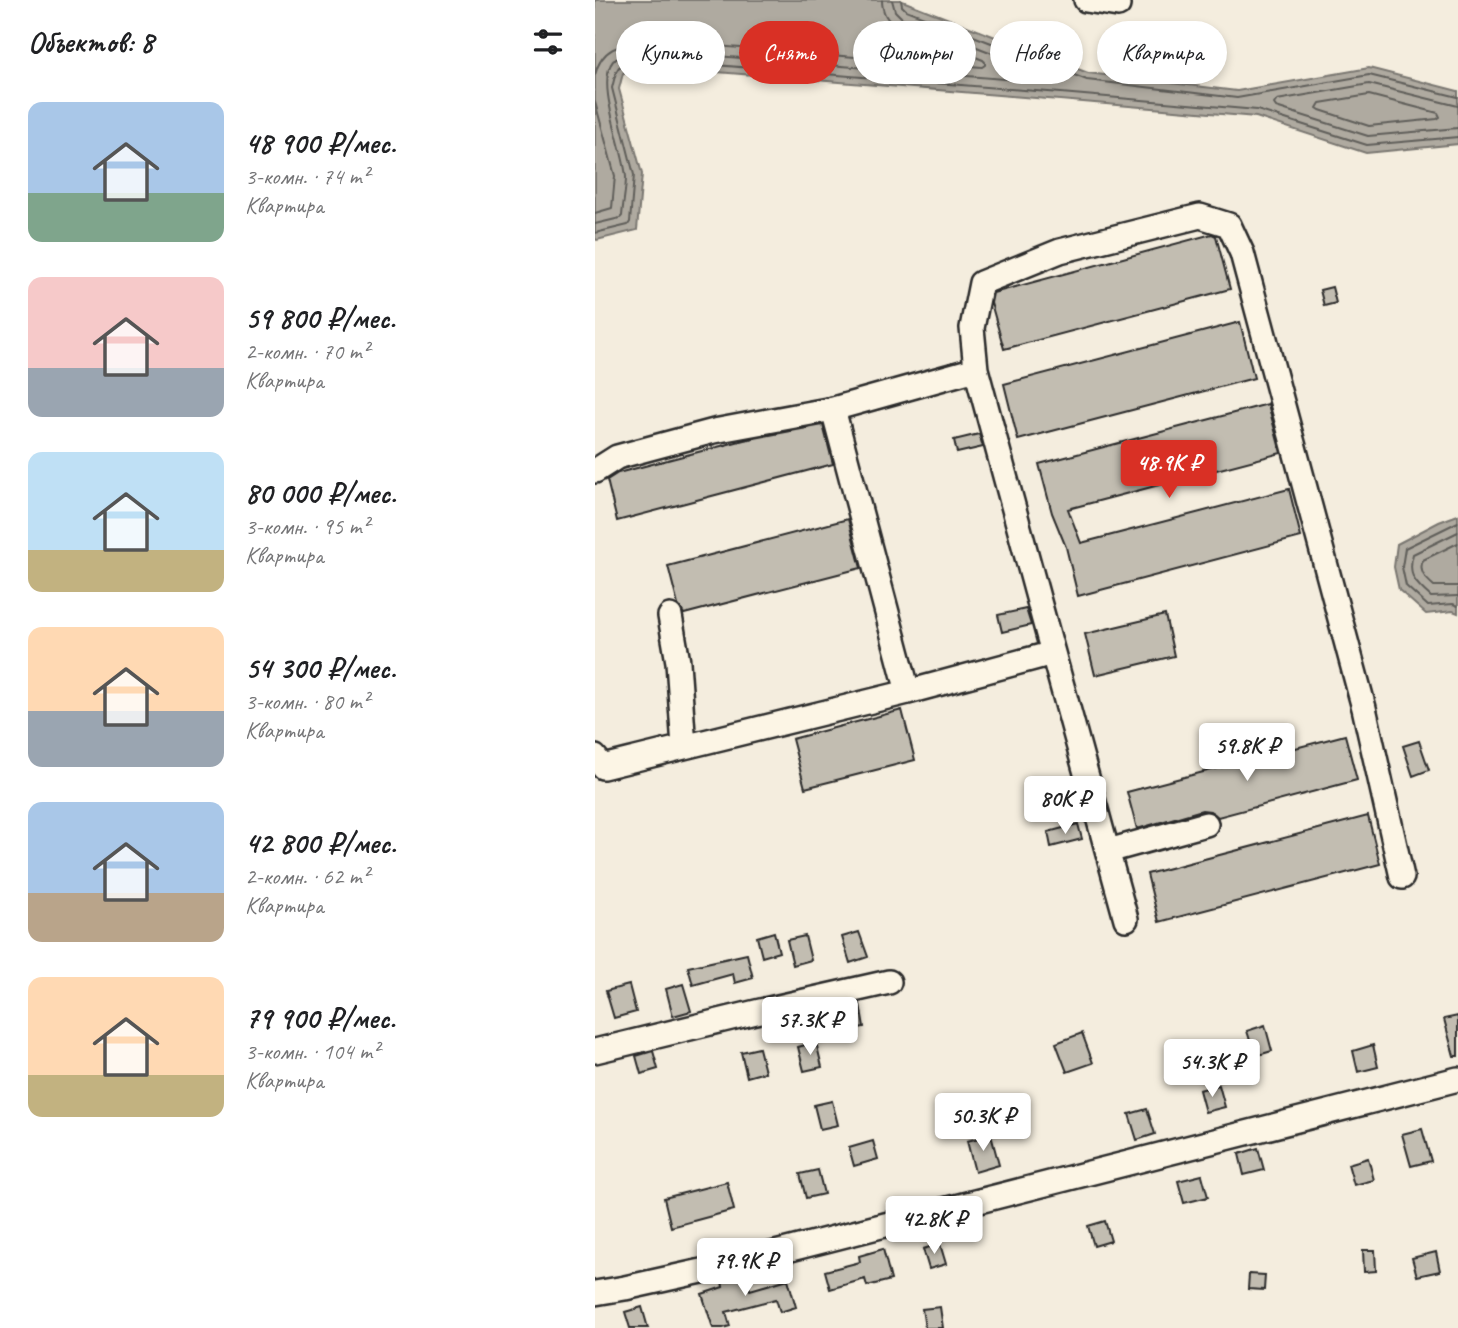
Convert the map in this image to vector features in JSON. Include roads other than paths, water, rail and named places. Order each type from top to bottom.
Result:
[{"type":"street","points":[[1086,0],[1118,5]]},
{"type":"street","points":[[1126,919],[976,369],[972,328],[981,283],[1060,251],[1200,216],[1229,225],[1242,253],[1364,708],[1402,877]]},
{"type":"street","points":[[595,471],[617,457],[714,431],[833,409],[976,369]]},
{"type":"street","points":[[833,409],[908,692]]},
{"type":"street","points":[[670,616],[678,662],[684,747]]},
{"type":"street","points":[[598,764],[684,747],[1053,653]]},
{"type":"street","points":[[1108,851],[1206,824]]},
{"type":"street","points":[[595,1051],[889,982]]},
{"type":"street","points":[[595,1293],[720,1267],[1458,1079]]},
{"type":"water","points":[[595,0],[900,0],[954,21],[853,21],[853,83],[839,82],[839,21],[739,21],[739,74],[725,73],[725,21],[616,21],[616,84],[620,84],[619,89],[642,174],[637,230],[595,239]]},
{"type":"water","points":[[976,30],[990,35],[990,84],[1083,84],[1083,71],[1097,74],[1097,84],[1179,84],[1237,91],[1369,68],[1458,91],[1458,144],[1366,153],[1256,117],[864,84],[976,84]]},
{"type":"water","points":[[1458,515],[1458,613],[1453,611],[1426,614],[1399,590],[1394,567],[1397,544]]}]
